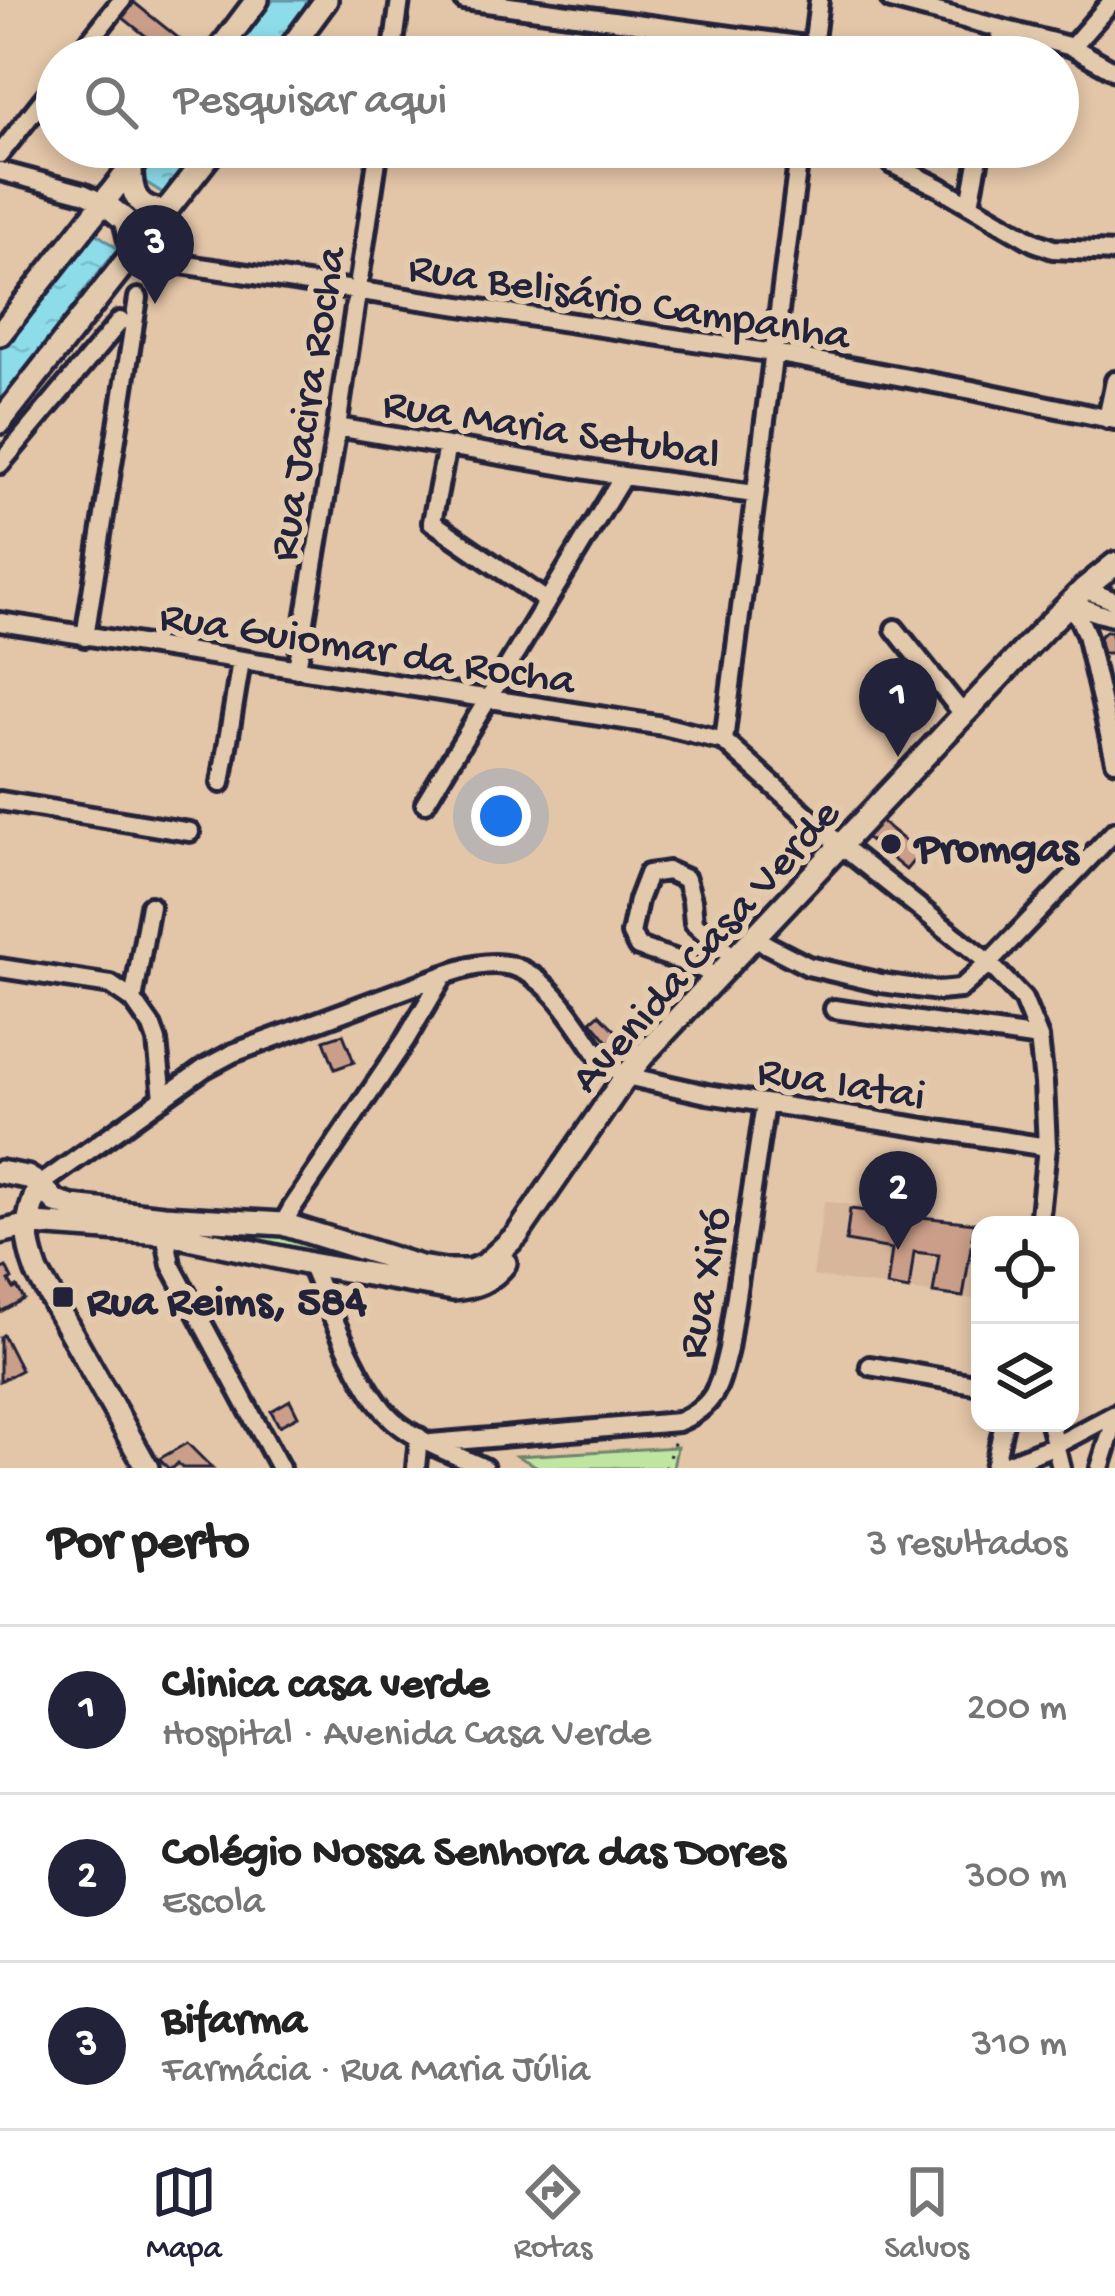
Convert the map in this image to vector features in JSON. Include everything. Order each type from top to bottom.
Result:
[{"type":"main road","points":[[230,36],[257,0]]},
{"type":"main road","points":[[299,36],[326,0]]},
{"type":"main road","points":[[0,422],[199,168]]},
{"type":"main road","points":[[0,334],[130,169]]},
{"type":"main road","points":[[130,169],[138,201],[164,211]]},
{"type":"main road","points":[[103,202],[125,220],[134,252]]},
{"type":"main road","name":"Avenida Casa Verde","points":[[0,1232],[27,1224],[284,1224],[420,1267],[470,1271],[485,1265],[517,1234],[626,1076],[715,976],[1074,599],[1115,564]]},
{"type":"main road","name":"Avenida Casa Verde","points":[[0,1172],[27,1177],[56,1202],[72,1207],[164,1225],[310,1264],[436,1287],[472,1287],[498,1272],[517,1234]]},
{"type":"main road","points":[[40,1185],[26,1237],[38,1272],[147,1468]]},
{"type":"street","points":[[94,36],[122,0]]},
{"type":"street","points":[[395,36],[400,0]]},
{"type":"street","points":[[464,0],[705,36]]},
{"type":"street","points":[[814,36],[819,0]]},
{"type":"street","points":[[891,0],[942,7],[1029,36]]},
{"type":"street","points":[[1079,39],[1113,0]]},
{"type":"street","points":[[1000,36],[1001,29]]},
{"type":"street","points":[[1079,51],[1115,71]]},
{"type":"street","points":[[0,154],[36,109]]},
{"type":"street","name":"Rua Jacira Rocha","points":[[297,670],[376,168]]},
{"type":"street","points":[[797,168],[724,741],[839,844],[988,963],[1023,999],[1039,1038],[1047,1147],[1040,1216]]},
{"type":"street","points":[[900,168],[1034,242],[1053,248],[1115,252]]},
{"type":"street","points":[[970,204],[977,168]]},
{"type":"street","points":[[0,171],[103,202]]},
{"type":"street","name":"Rua Belisário Campanha","points":[[134,252],[154,260],[774,353],[1111,419]]},
{"type":"street","points":[[100,295],[115,308],[129,351]]},
{"type":"street","points":[[85,637],[138,298]]},
{"type":"street","points":[[0,464],[120,321]]},
{"type":"street","points":[[1111,419],[1115,381]]},
{"type":"street","name":"Rua Maria Setubal","points":[[337,427],[755,494]]},
{"type":"street","points":[[447,446],[432,522],[547,601]]},
{"type":"street","points":[[425,802],[623,476]]},
{"type":"street","points":[[1074,599],[1115,601]]},
{"type":"street","points":[[1074,599],[1115,617]]},
{"type":"street","points":[[1074,599],[1115,761]]},
{"type":"street","name":"Rua Guiomar da Rocha","points":[[0,622],[696,732],[724,741]]},
{"type":"street","points":[[895,629],[963,714]]},
{"type":"street","points":[[221,783],[241,661]]},
{"type":"street","points":[[0,801],[190,832]]},
{"type":"street","points":[[754,935],[808,966],[881,983],[938,991],[960,989],[1115,831]]},
{"type":"street","points":[[715,976],[638,947],[631,934],[648,874],[668,871],[686,879],[694,923],[733,957]]},
{"type":"street","points":[[133,1000],[150,906]]},
{"type":"street","points":[[40,1185],[233,1053],[473,966],[510,965],[527,973],[561,1005],[598,1055],[626,1076]]},
{"type":"street","points":[[0,968],[111,985],[133,1000],[157,1041],[163,1098]]},
{"type":"street","points":[[284,1224],[444,975]]},
{"type":"street","points":[[834,1009],[1039,1038]]},
{"type":"street","name":"Rua Iatai","points":[[626,1076],[765,1104],[1047,1147]]},
{"type":"street","name":"Rua Xiró","points":[[425,1440],[678,1422],[708,1404],[719,1384],[736,1303],[765,1104]]},
{"type":"street","points":[[164,1225],[172,1264],[280,1468]]},
{"type":"street","points":[[310,1264],[374,1397],[393,1420],[484,1468]]},
{"type":"street","points":[[870,1366],[971,1383]]},
{"type":"street","points":[[995,1468],[1115,1417]]},
{"type":"street","points":[[1100,1468],[1115,1417]]},
{"type":"street","points":[[995,1468],[1002,1432]]},
{"type":"street","points":[[1052,1432],[1061,1468]]},
{"type":"street","points":[[416,1468],[425,1440]]},
{"type":"path","points":[[665,1468],[678,1422]]},
{"type":"shaded area","points":[[824,1201],[971,1222],[971,1299],[813,1276]]},
{"type":"green space","points":[[264,1227],[374,1264],[370,1267],[222,1231]]},
{"type":"green space","points":[[677,1447],[673,1468],[540,1468],[517,1456]]},
{"type":"water","points":[[273,0],[315,0],[288,36],[246,36]]},
{"type":"water","points":[[147,168],[187,168],[166,195],[139,178]]},
{"type":"water","points":[[93,231],[118,249],[0,405],[0,350]]},
{"type":"building","points":[[131,0],[176,36],[146,36],[117,13]]},
{"type":"building","points":[[1112,632],[1112,653],[1103,653],[1099,637]]},
{"type":"building","name":"Promgas","points":[[877,818],[920,853],[906,870],[863,835]]},
{"type":"building","points":[[599,1014],[628,1043],[622,1050],[615,1050],[591,1021]]},
{"type":"building","points":[[343,1034],[354,1062],[335,1069],[324,1040]]},
{"type":"building","points":[[850,1209],[971,1223],[963,1297],[933,1293],[939,1255],[914,1252],[909,1290],[887,1286],[892,1249],[846,1241]]},
{"type":"building","points":[[6,1267],[9,1281],[24,1299],[0,1312],[0,1270]]},
{"type":"building","points":[[3,1335],[21,1370],[0,1381],[0,1337]]},
{"type":"building","points":[[290,1400],[298,1416],[279,1426],[271,1411]]},
{"type":"building","points":[[187,1443],[212,1468],[182,1468],[178,1463],[168,1468],[159,1459]]},
{"type":"place","name":"Bifarma","points":[[155,304]]},
{"type":"place","name":"Clinica casa verde","points":[[898,757]]},
{"type":"place","name":"Promgas","points":[[891,844]]},
{"type":"place","name":"Colégio Nossa Senhora das Dores","points":[[898,1250]]},
{"type":"place","name":"Rua Reims, 584","points":[[63,1297]]}]
